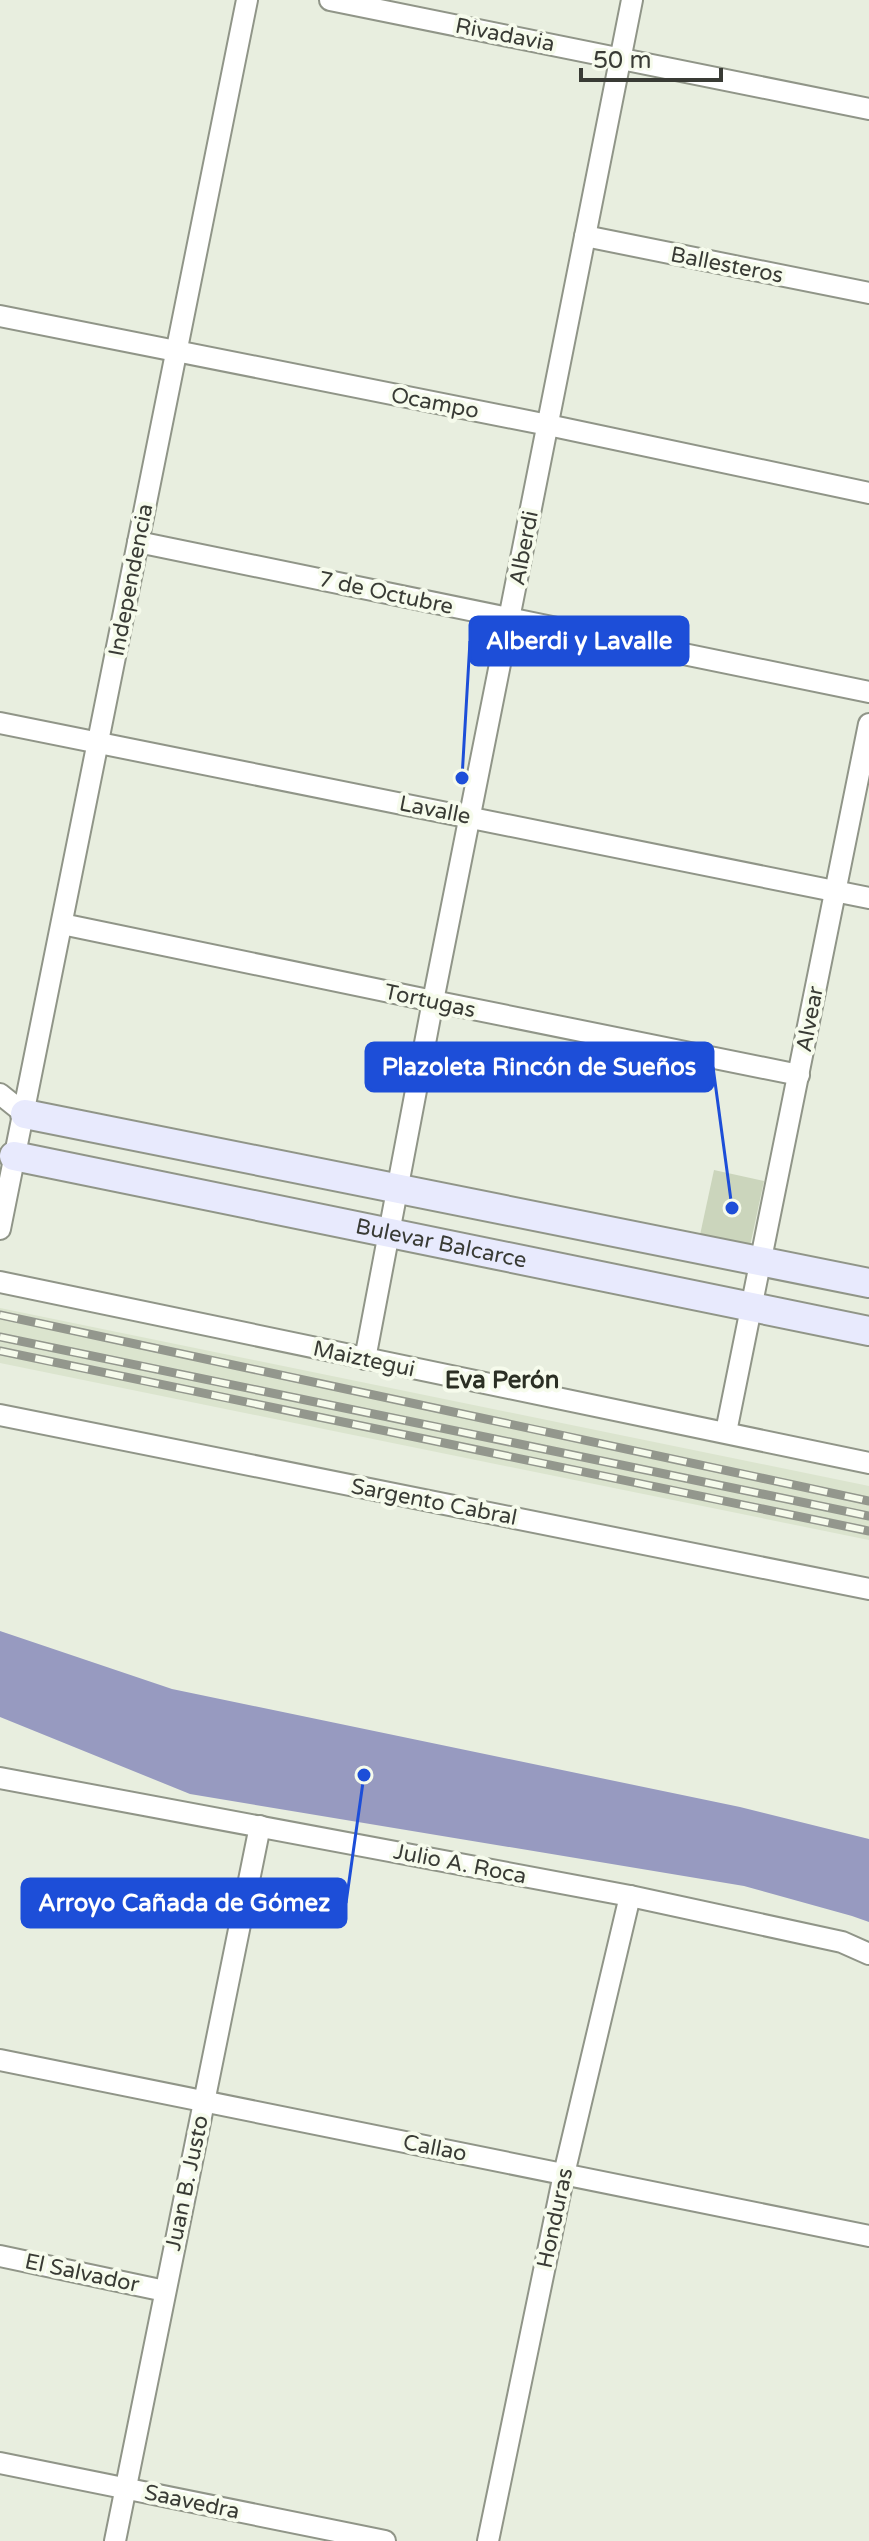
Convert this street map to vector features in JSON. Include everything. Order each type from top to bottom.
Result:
[{"type":"main road","name":"Bulevar Balcarce","points":[[25,1114],[869,1283]]},
{"type":"main road","name":"Bulevar Balcarce","points":[[9,1152],[389,1235],[750,1310],[869,1331]]},
{"type":"street","name":"Independencia","points":[[0,1229],[9,1152],[25,1114],[247,0]]},
{"type":"street","name":"Rivadavia","points":[[330,0],[869,109]]},
{"type":"street","name":"Alberdi","points":[[365,1359],[632,0]]},
{"type":"street","name":"Ballesteros","points":[[585,236],[869,293]]},
{"type":"street","name":"Ocampo","points":[[0,316],[548,425],[869,493]]},
{"type":"street","name":"7 de Octubre","points":[[138,542],[869,692]]},
{"type":"street","name":"Lavalle","points":[[0,723],[869,898]]},
{"type":"street","name":"Alvear","points":[[726,1432],[869,724]]},
{"type":"street","name":"Tortugas","points":[[62,924],[799,1075]]},
{"type":"street","points":[[0,1094],[25,1114]]},
{"type":"street","name":"Maiztegui","points":[[0,1282],[869,1463]]},
{"type":"street","name":"Sargento Cabral","points":[[0,1415],[869,1589]]},
{"type":"street","name":"Julio A. Roca","points":[[0,1778],[630,1896],[842,1942],[869,1954]]},
{"type":"street","name":"Juan B. Justo","points":[[115,2541],[260,1826]]},
{"type":"street","name":"Honduras","points":[[488,2541],[564,2174],[630,1896]]},
{"type":"street","name":"Callao","points":[[0,2060],[869,2236]]},
{"type":"street","name":"El Salvador","points":[[0,2256],[165,2291]]},
{"type":"street","name":"Saavedra","points":[[0,2463],[385,2541]]},
{"type":"shaded area","points":[[714,1170],[764,1181],[750,1246],[700,1235]]},
{"type":"shaded area","points":[[0,1308],[869,1486],[869,1540],[0,1363]]},
{"type":"water","points":[[0,1631],[172,1689],[740,1807],[869,1839],[869,1922],[744,1886],[190,1794],[0,1717]]},
{"type":"railway","points":[[0,1315],[869,1501]]},
{"type":"railway","points":[[0,1337],[869,1516]]},
{"type":"railway","points":[[0,1351],[869,1531]]},
{"type":"place","name":"Alberdi y Lavalle","points":[[462,778]]},
{"type":"place","name":"Plazoleta Rincón de Sueños","points":[[732,1208]]},
{"type":"place","name":"Arroyo Cañada de Gómez","points":[[364,1775]]},
{"type":"district","name":"Eva Perón","points":[[502,1380]]}]
